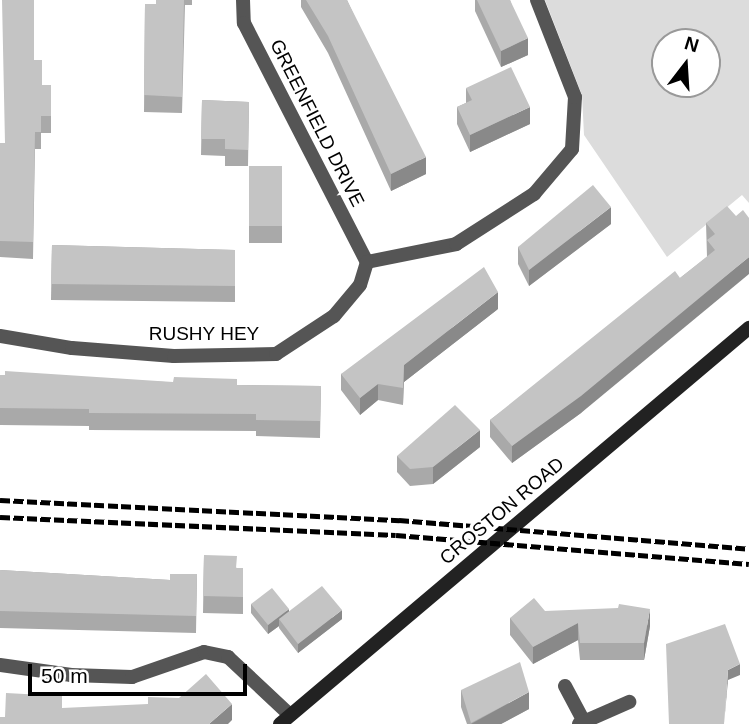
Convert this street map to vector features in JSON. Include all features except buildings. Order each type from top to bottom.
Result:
[{"type":"street","name":"GREENFIELD DRIVE","points":[[243,0],[244,23],[367,262]]},
{"type":"street","points":[[367,262],[457,244],[534,194],[572,149],[575,97],[537,0]]},
{"type":"street","name":"RUSHY HEY","points":[[0,336],[72,348],[174,356],[276,354],[334,316],[360,285],[367,262]]},
{"type":"street","name":"CROSTON ROAD","points":[[285,720],[749,328]]},
{"type":"street","points":[[0,665],[71,675],[132,677],[204,652],[228,657],[285,720]]},
{"type":"street","points":[[565,685],[581,722],[629,702]]},
{"type":"shaded area","points":[[545,0],[749,0],[749,203],[742,195],[667,257],[584,135],[582,95]]},
{"type":"railway","points":[[0,500],[399,520],[749,549]]},
{"type":"railway","points":[[0,517],[396,535],[749,564]]}]
